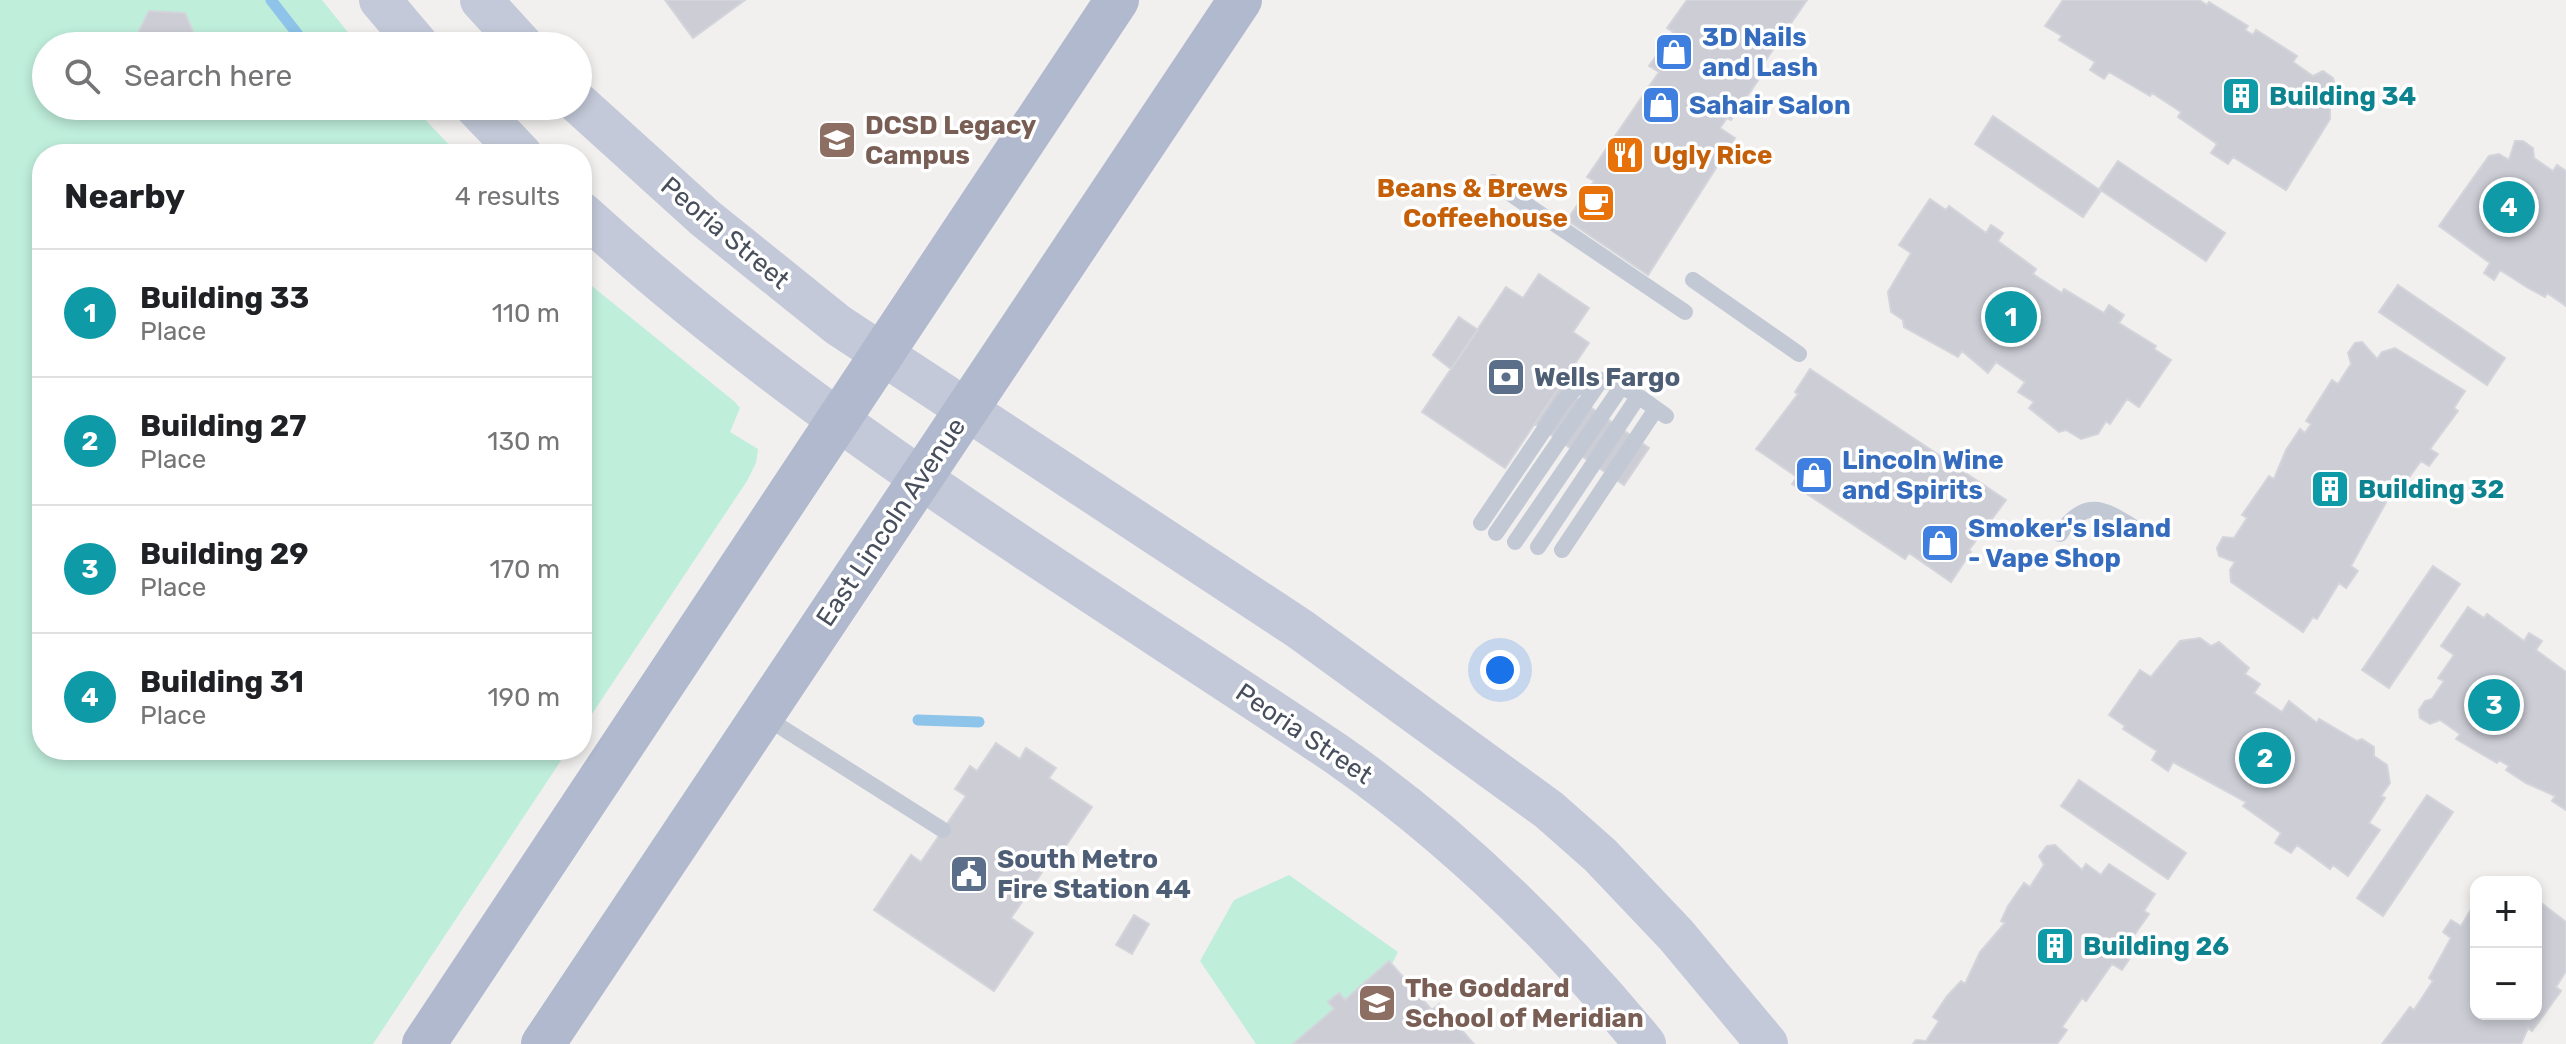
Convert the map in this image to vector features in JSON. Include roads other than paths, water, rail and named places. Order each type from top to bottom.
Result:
[{"type":"main road","points":[[380,0],[407,32]]},
{"type":"main road","points":[[481,0],[510,32]]},
{"type":"main road","points":[[424,1044],[1117,0]]},
{"type":"main road","name":"East Lincoln Avenue","points":[[543,1044],[1240,0]]},
{"type":"main road","name":"Peoria Street","points":[[592,116],[705,218],[838,325],[967,408]]},
{"type":"main road","points":[[488,120],[511,144]]},
{"type":"main road","points":[[592,222],[688,307],[836,422]]},
{"type":"main road","points":[[967,408],[1300,629],[1549,810],[1600,855],[1676,935],[1767,1044]]},
{"type":"main road","name":"Peoria Street","points":[[836,422],[1319,743],[1405,805],[1555,941],[1645,1044]]},
{"type":"main road","points":[[574,1044],[582,984]]},
{"type":"lane","points":[[1493,182],[1685,312]]},
{"type":"lane","points":[[1693,280],[1799,354]]},
{"type":"lane","points":[[1481,523],[1573,389],[1591,380],[1622,386],[1661,413],[1562,550]]},
{"type":"lane","points":[[1496,533],[1601,380]]},
{"type":"lane","points":[[1515,542],[1622,386]]},
{"type":"lane","points":[[1538,547],[1638,397]]},
{"type":"lane","points":[[2060,534],[2075,516],[2096,508],[2108,511],[2138,530]]},
{"type":"lane","points":[[762,715],[943,830]]},
{"type":"waterway","points":[[271,0],[296,32]]},
{"type":"waterway","points":[[918,720],[979,722]]},
{"type":"place","name":"3D Nails and Lash","points":[[1674,52]]},
{"type":"place","name":"Building 34","points":[[2241,96]]},
{"type":"place","name":"Sahair Salon","points":[[1661,105]]},
{"type":"place","name":"DCSD Legacy Campus","points":[[837,140]]},
{"type":"place","name":"Ugly Rice","points":[[1625,155]]},
{"type":"place","name":"Beans & Brews Coffeehouse","points":[[1596,203]]},
{"type":"place","name":"Building 31","points":[[2509,207]]},
{"type":"place","name":"Building 33","points":[[2011,317]]},
{"type":"place","name":"Wells Fargo","points":[[1506,377]]},
{"type":"place","name":"Lincoln Wine and Spirits","points":[[1814,475]]},
{"type":"place","name":"Building 32","points":[[2330,489]]},
{"type":"place","name":"Smoker's Island - Vape Shop","points":[[1940,543]]},
{"type":"place","name":"Building 29","points":[[2494,705]]},
{"type":"place","name":"Building 27","points":[[2265,758]]},
{"type":"place","name":"South Metro Fire Station 44","points":[[969,874]]},
{"type":"place","name":"Building 26","points":[[2055,946]]},
{"type":"place","name":"The Goddard School of Meridian","points":[[1377,1003]]}]
